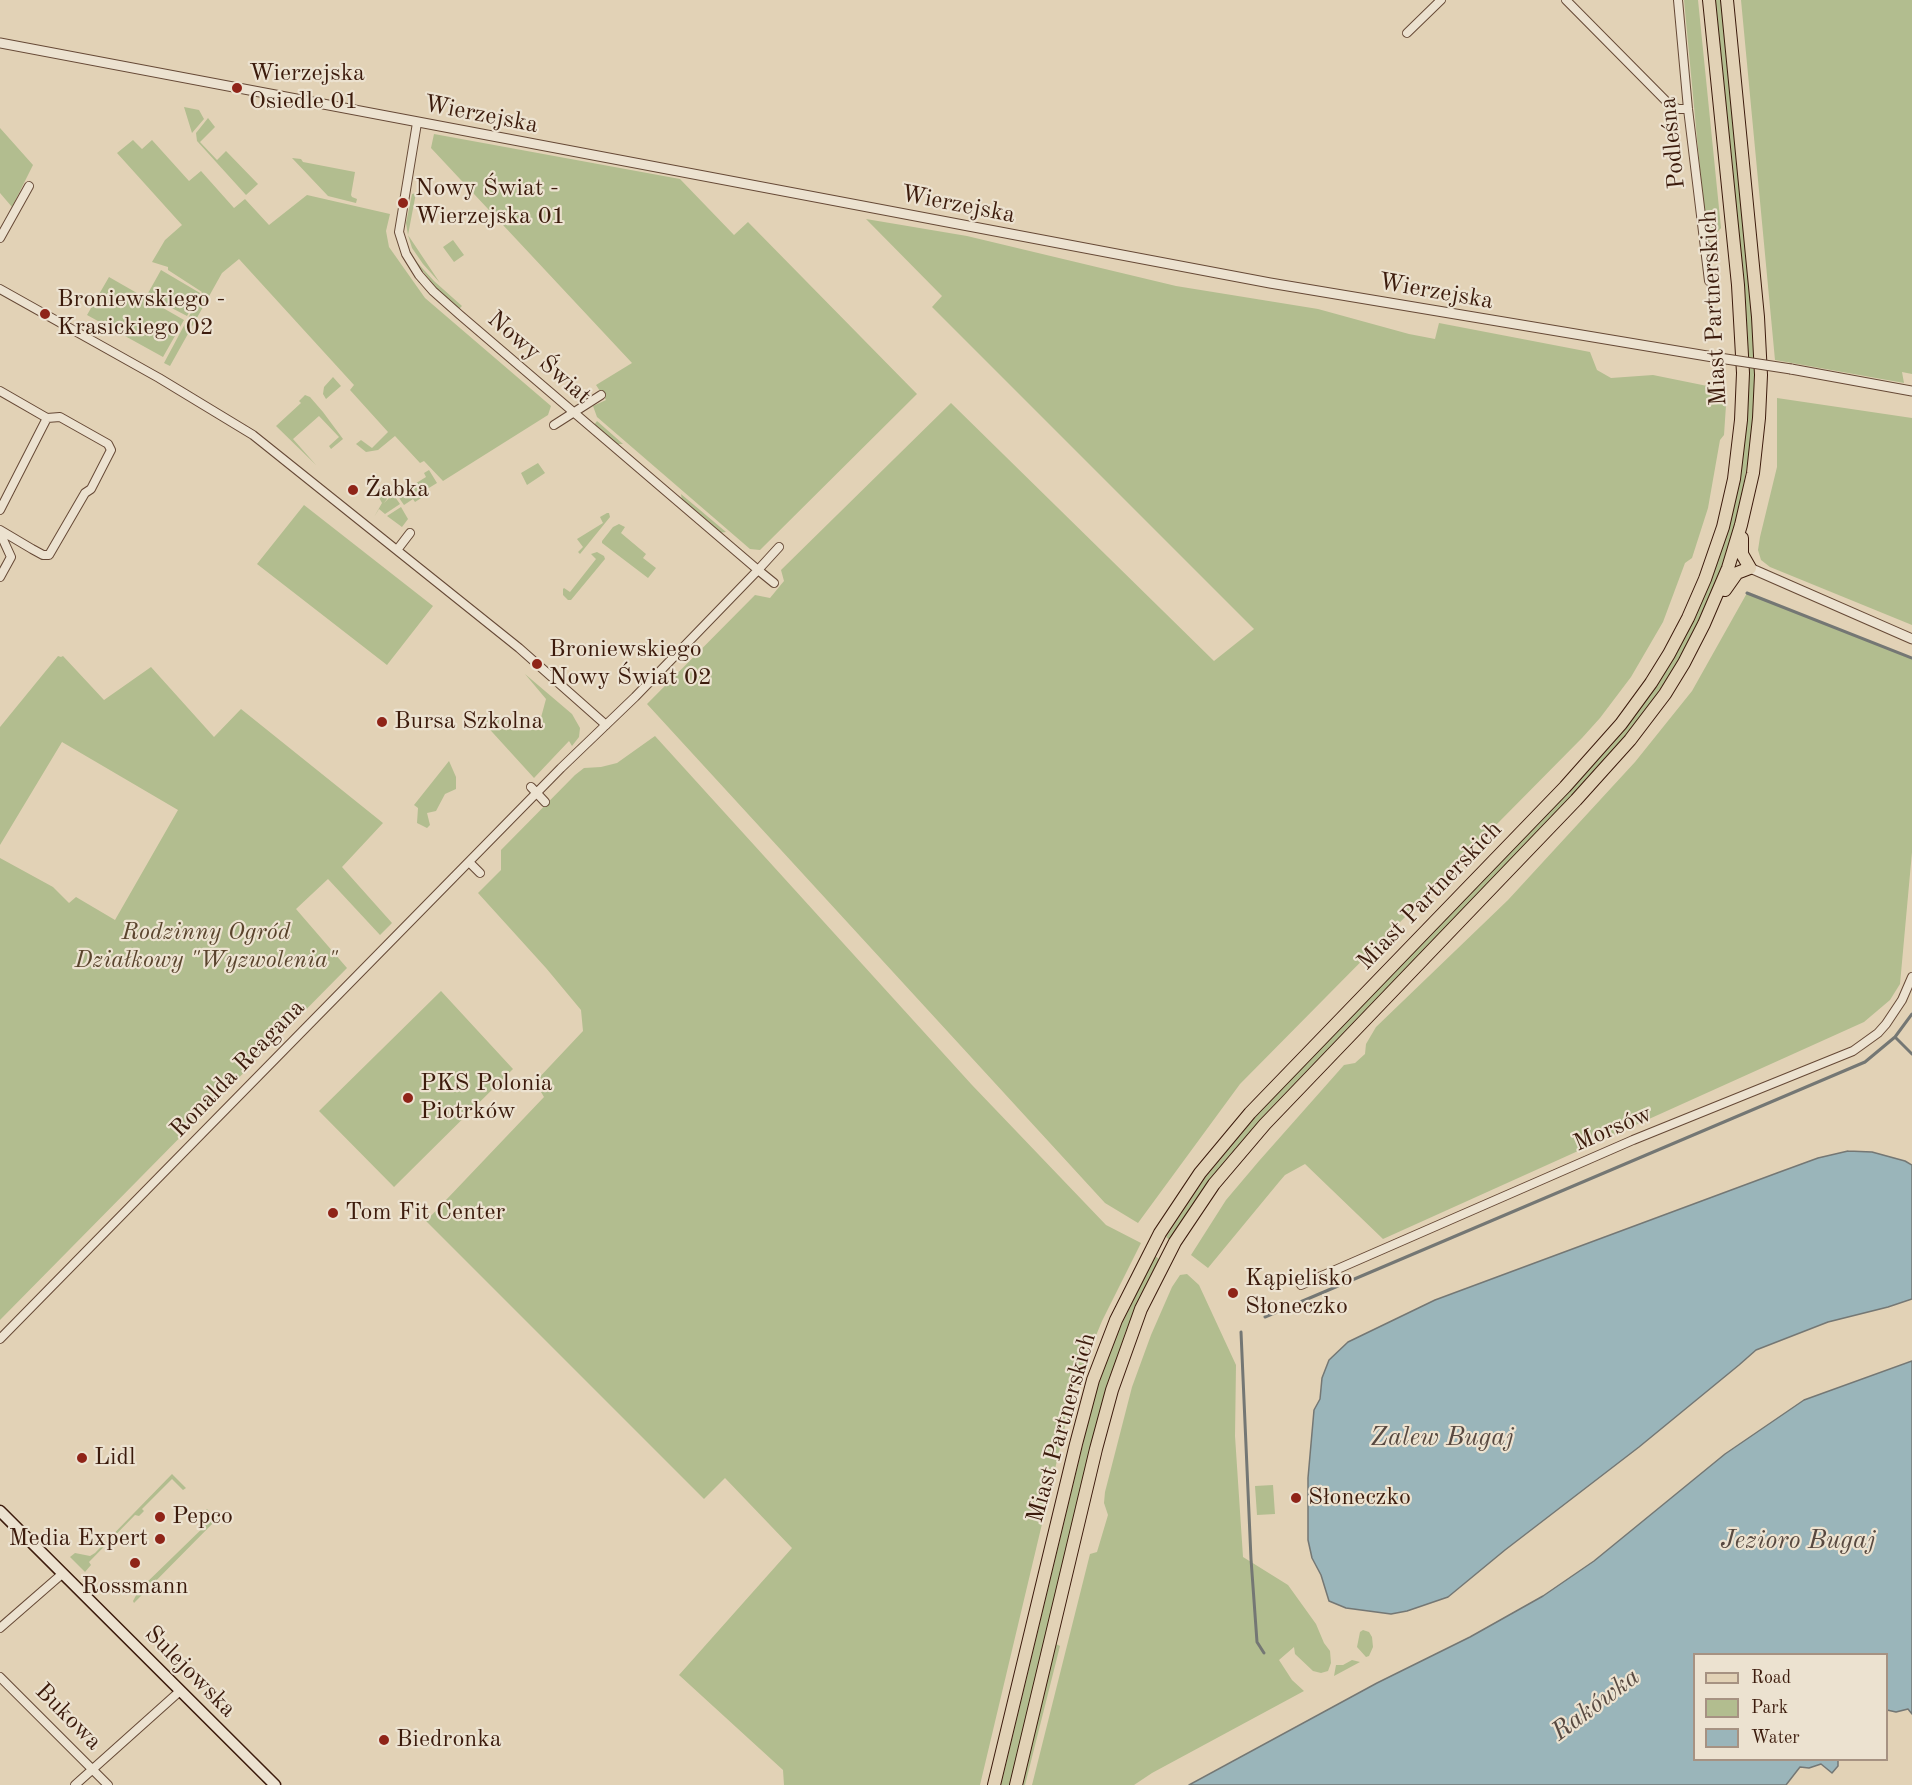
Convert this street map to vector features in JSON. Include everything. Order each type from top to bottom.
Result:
[{"type":"main road","name":"Miast Partnerskich","points":[[994,1785],[1093,1380],[1116,1320],[1164,1227],[1200,1173],[1250,1113],[1565,787],[1621,724],[1669,654],[1705,579],[1734,479],[1741,420],[1743,373],[1738,296],[1709,0]]},
{"type":"main road","name":"Miast Partnerskich","points":[[1016,1785],[1112,1390],[1141,1309],[1175,1242],[1220,1176],[1271,1117],[1576,800],[1630,740],[1675,679],[1713,605],[1728,568],[1741,525],[1756,456],[1761,375],[1758,317],[1727,0]]},
{"type":"main road","points":[[1713,605],[1737,573],[1750,568],[1742,554],[1741,525]]},
{"type":"main road","name":"Sulejowska","points":[[0,1512],[275,1785]]},
{"type":"street","points":[[1407,33],[1441,0]]},
{"type":"street","points":[[1566,0],[1668,103],[1678,109],[1688,109]]},
{"type":"street","name":"Podleśna","points":[[1678,0],[1688,109],[1709,281]]},
{"type":"street","name":"Wierzejska","points":[[0,43],[1270,283],[1912,391]]},
{"type":"street","name":"Nowy Świat","points":[[417,123],[399,226],[400,240],[419,275],[437,295],[573,414],[774,583]]},
{"type":"street","points":[[0,238],[29,186]]},
{"type":"street","points":[[0,289],[242,427],[519,648],[606,725],[779,547]]},
{"type":"street","points":[[0,392],[48,418],[60,417],[111,448],[109,458],[91,489],[85,493],[55,547],[47,556],[0,532]]},
{"type":"street","points":[[554,425],[601,394]]},
{"type":"street","points":[[0,510],[48,418]]},
{"type":"street","points":[[0,532],[11,557]]},
{"type":"street","points":[[397,550],[411,533]]},
{"type":"street","points":[[0,577],[22,543]]},
{"type":"street","points":[[1750,568],[1912,639]]},
{"type":"street","name":"Ronalda Reagana","points":[[0,1339],[470,862],[534,790],[606,725]]},
{"type":"street","points":[[534,790],[545,802]]},
{"type":"street","points":[[470,862],[480,873]]},
{"type":"street","name":"Morsów","points":[[1301,1285],[1633,1140],[1853,1051],[1878,1033],[1886,1024],[1902,1000],[1912,978]]},
{"type":"street","points":[[0,1628],[62,1574]]},
{"type":"street","name":"Bukowa","points":[[0,1677],[108,1785]]},
{"type":"street","points":[[75,1785],[180,1691]]},
{"type":"green space","points":[[1684,0],[1698,0],[1721,228],[1707,244]]},
{"type":"green space","points":[[1715,0],[1721,0],[1751,300],[1755,394],[1751,444],[1739,509],[1727,555],[1703,612],[1675,667],[1637,723],[1590,778],[1267,1112],[1214,1174],[1170,1240],[1166,1237],[1205,1178],[1257,1115],[1612,745],[1661,679],[1680,647],[1704,597],[1713,574],[1740,478],[1749,384],[1748,337]]},
{"type":"green space","points":[[1741,0],[1912,0],[1912,374],[1902,372],[1904,383],[1775,360]]},
{"type":"green space","points":[[184,107],[199,110],[204,119],[192,133]]},
{"type":"green space","points":[[208,118],[215,127],[200,142],[217,160],[226,151],[258,184],[246,195],[197,141],[196,133]]},
{"type":"green space","points":[[0,128],[33,165],[12,207],[0,193]]},
{"type":"green space","points":[[434,134],[680,179],[734,235],[748,222],[917,394],[760,550],[750,549],[597,417],[593,406],[606,400],[596,385],[632,363],[431,148]]},
{"type":"green space","points":[[133,140],[142,149],[152,140],[189,181],[201,171],[234,208],[245,199],[269,225],[307,195],[390,214],[386,231],[389,247],[425,298],[551,406],[548,415],[443,481],[424,461],[420,463],[395,436],[378,450],[366,452],[356,444],[361,440],[372,448],[388,432],[350,390],[354,385],[239,259],[222,273],[170,366],[164,363],[202,292],[168,270],[168,267],[152,262],[165,240],[182,225],[117,153]]},
{"type":"green space","points":[[292,158],[355,172],[351,195],[357,199],[356,203],[328,196]]},
{"type":"green space","points":[[416,193],[408,235],[406,223],[412,194]]},
{"type":"green space","points":[[866,219],[967,236],[1176,286],[1318,309],[1435,339],[1439,323],[1590,352],[1597,370],[1611,378],[1653,375],[1727,390],[1724,435],[1720,440],[1708,508],[1692,558],[1685,563],[1663,622],[1631,677],[1582,738],[1240,1084],[1138,1223],[1105,1203],[647,704],[755,595],[770,598],[784,581],[781,570],[951,403],[1214,661],[1254,629],[932,307],[942,296]]},
{"type":"green space","points":[[408,235],[440,283],[412,248]]},
{"type":"green space","points":[[453,240],[464,255],[454,262],[443,247]]},
{"type":"green space","points":[[413,258],[462,306],[459,309],[434,286]]},
{"type":"green space","points":[[161,270],[200,293],[187,316],[147,295]]},
{"type":"green space","points":[[109,277],[184,320],[163,357],[87,315]]},
{"type":"green space","points":[[333,377],[341,386],[326,399],[323,394],[324,387]]},
{"type":"green space","points":[[305,395],[310,397],[323,412],[343,439],[331,449],[329,446],[339,437],[319,416],[293,439],[316,465],[276,426],[301,403],[299,401]]},
{"type":"green space","points":[[1777,398],[1912,418],[1912,625],[1770,567],[1761,560],[1758,550],[1760,537],[1777,467]]},
{"type":"green space","points":[[597,421],[623,444],[616,444],[594,425]]},
{"type":"green space","points":[[538,463],[545,473],[527,485],[521,473]]},
{"type":"green space","points":[[429,470],[437,483],[424,491],[426,495],[415,502],[413,499],[404,505],[397,495],[426,477],[424,473]]},
{"type":"green space","points":[[382,491],[387,499],[384,503],[393,494],[400,504],[385,514],[379,509],[374,517],[382,503],[377,494]]},
{"type":"green space","points":[[681,494],[726,532],[719,533],[682,501]]},
{"type":"green space","points":[[304,505],[433,606],[387,665],[257,564]]},
{"type":"green space","points":[[401,507],[408,519],[402,527],[387,516]]},
{"type":"green space","points":[[607,513],[610,517],[580,554],[578,552],[583,547],[577,539],[603,523],[600,517]]},
{"type":"green space","points":[[619,524],[625,527],[621,533],[646,554],[643,558],[656,568],[648,578],[602,543],[613,527]]},
{"type":"green space","points":[[597,552],[605,559],[571,600],[568,600],[563,595],[563,589],[570,592],[596,559],[591,554]]},
{"type":"green space","points":[[1747,593],[1912,658],[1912,852],[1900,984],[1890,1000],[1864,1022],[1383,1239],[1305,1164],[1285,1175],[1208,1268],[1191,1255],[1226,1200],[1259,1161],[1344,1065],[1355,1063],[1365,1054],[1366,1044],[1376,1027],[1508,900],[1635,762],[1692,691]]},
{"type":"green space","name":"Rodzinny Ogród Działkowy \"Wyzwolenia\"","points":[[58,656],[63,656],[104,700],[151,667],[214,737],[241,709],[383,823],[342,867],[392,923],[380,935],[328,879],[296,909],[347,968],[0,1320],[0,858],[53,887],[69,903],[76,897],[115,920],[178,810],[62,742],[0,845],[0,727]]},
{"type":"green space","points":[[525,674],[572,714],[580,728],[579,737],[572,746],[569,741],[534,778],[483,722],[492,714],[505,721],[528,727],[539,725],[546,699]]},
{"type":"green space","points":[[655,736],[972,1085],[1106,1225],[1141,1243],[1102,1321],[1074,1389],[980,1785],[784,1785],[783,1770],[679,1675],[792,1548],[725,1478],[704,1499],[426,1221],[544,1097],[535,1082],[583,1031],[581,1010],[478,893],[501,870],[501,850],[575,775],[584,768],[617,763]]},
{"type":"green space","points":[[449,761],[456,777],[456,789],[445,794],[436,811],[427,813],[430,825],[427,828],[417,823],[418,808],[414,805]]},
{"type":"green space","name":"PKS Polonia Piotrków","points":[[441,991],[513,1069],[394,1187],[319,1111]]},
{"type":"green space","points":[[1155,1256],[1159,1259],[1125,1333],[1104,1398],[1010,1785],[1001,1785],[1095,1394],[1116,1336]]},
{"type":"green space","points":[[1187,1274],[1199,1285],[1236,1365],[1235,1436],[1243,1557],[1288,1585],[1316,1624],[1330,1651],[1331,1663],[1328,1671],[1321,1673],[1313,1671],[1295,1654],[1294,1647],[1279,1660],[1292,1680],[1304,1691],[1134,1785],[1032,1785],[1090,1554],[1097,1552],[1108,1515],[1104,1503],[1105,1492],[1132,1387],[1172,1287],[1180,1275]]},
{"type":"green space","points":[[172,1474],[186,1488],[183,1490],[172,1479],[142,1509],[144,1511],[139,1516],[135,1515],[89,1562],[91,1565],[85,1572],[70,1557],[75,1553],[90,1556]]},
{"type":"green space","points":[[1273,1485],[1275,1514],[1257,1515],[1255,1486]]},
{"type":"green space","points":[[207,1509],[217,1519],[134,1603],[139,1590],[212,1519],[205,1511]]},
{"type":"green space","points":[[1363,1630],[1369,1632],[1372,1637],[1373,1647],[1369,1656],[1366,1657],[1357,1647],[1360,1632]]},
{"type":"green space","points":[[1056,1644],[1060,1646],[1025,1785],[1022,1785]]},
{"type":"green space","points":[[1352,1660],[1360,1662],[1334,1676],[1336,1665],[1343,1665]]},
{"type":"water","name":"Zalew Bugaj","points":[[1848,1151],[1872,1152],[1912,1165],[1912,1299],[1828,1322],[1756,1350],[1639,1447],[1448,1597],[1391,1614],[1346,1608],[1329,1601],[1321,1575],[1312,1558],[1308,1540],[1308,1478],[1314,1410],[1320,1399],[1322,1378],[1329,1360],[1348,1342],[1435,1300],[1818,1158]]},
{"type":"water","name":"Jezioro Bugaj","points":[[1912,1361],[1912,1714],[1908,1709],[1896,1712],[1888,1710],[1888,1653],[1693,1653],[1693,1761],[1838,1761],[1838,1766],[1832,1773],[1821,1764],[1809,1768],[1800,1767],[1786,1785],[1189,1785],[1543,1596],[1594,1561],[1725,1454],[1804,1400]]},
{"type":"waterway","points":[[1747,593],[1912,658]]},
{"type":"waterway","points":[[1895,1037],[1912,1014]]},
{"type":"waterway","points":[[1265,1317],[1865,1062],[1895,1037],[1912,1054]]},
{"type":"waterway","points":[[1241,1332],[1251,1559],[1257,1642],[1264,1653]]},
{"type":"place","name":"Wierzejska Osiedle 01","points":[[237,88]]},
{"type":"place","name":"Nowy Świat - Wierzejska 01","points":[[403,203]]},
{"type":"place","name":"Broniewskiego - Krasickiego 02","points":[[45,314]]},
{"type":"place","name":"Żabka","points":[[353,490]]},
{"type":"place","name":"Broniewskiego Nowy Świat 02","points":[[537,664]]},
{"type":"place","name":"Bursa Szkolna","points":[[382,722]]},
{"type":"place","name":"PKS Polonia Piotrków","points":[[408,1098]]},
{"type":"place","name":"Tom Fit Center","points":[[333,1213]]},
{"type":"place","name":"Kąpielisko Słoneczko","points":[[1233,1293]]},
{"type":"place","name":"Lidl","points":[[82,1458]]},
{"type":"place","name":"Słoneczko","points":[[1296,1498]]},
{"type":"place","name":"Pepco","points":[[160,1517]]},
{"type":"place","name":"Media Expert","points":[[160,1539]]},
{"type":"place","name":"Rossmann","points":[[135,1563]]},
{"type":"place","name":"Biedronka","points":[[384,1740]]},
{"type":"water label","name":"Rakówka","points":[[1596,1705]]}]
